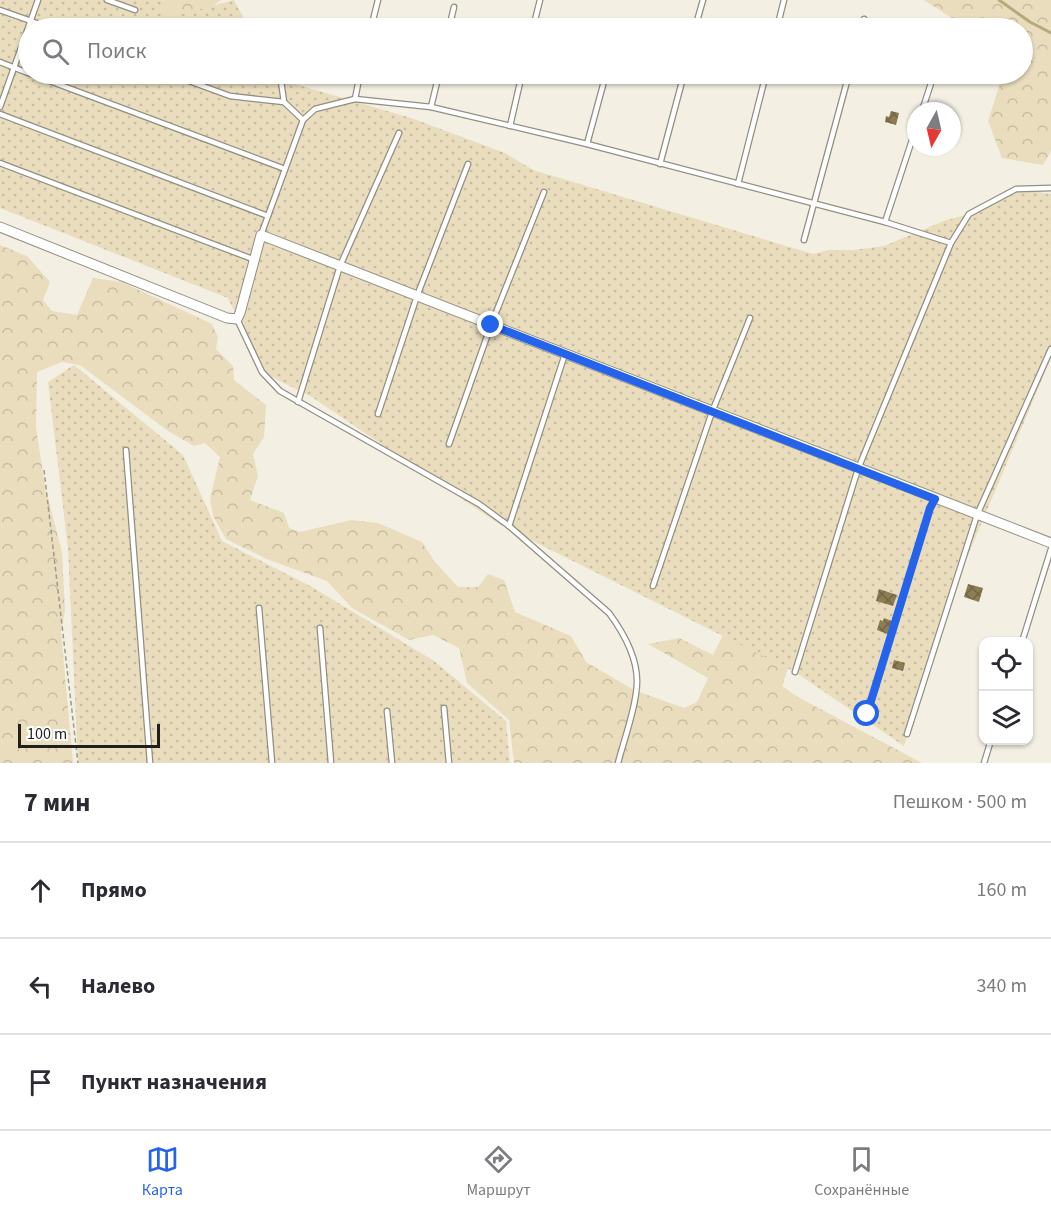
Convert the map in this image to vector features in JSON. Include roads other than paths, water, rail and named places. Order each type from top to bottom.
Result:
[{"type":"street","points":[[0,227],[227,318],[237,319],[261,235],[1051,543]]},
{"type":"lane","points":[[32,18],[38,0]]},
{"type":"lane","points":[[107,0],[135,10]]},
{"type":"lane","points":[[374,18],[378,0]]},
{"type":"lane","points":[[536,18],[540,0]]},
{"type":"lane","points":[[698,18],[703,0]]},
{"type":"lane","points":[[780,18],[784,0]]},
{"type":"lane","points":[[451,18],[454,7]]},
{"type":"lane","points":[[0,9],[23,18]]},
{"type":"lane","points":[[0,107],[18,56]]},
{"type":"lane","points":[[0,62],[18,68]]},
{"type":"lane","points":[[59,84],[285,169]]},
{"type":"lane","points":[[197,84],[230,96],[284,102],[303,120]]},
{"type":"lane","points":[[281,84],[284,102]]},
{"type":"lane","points":[[355,99],[358,84]]},
{"type":"lane","points":[[431,107],[436,84]]},
{"type":"lane","points":[[510,126],[520,84]]},
{"type":"lane","points":[[587,144],[603,84]]},
{"type":"lane","points":[[660,164],[681,84]]},
{"type":"lane","points":[[738,184],[763,84]]},
{"type":"lane","points":[[804,240],[846,84]]},
{"type":"lane","points":[[925,102],[931,84]]},
{"type":"lane","points":[[261,235],[303,120],[315,109],[355,99],[431,107],[587,144],[885,222],[951,243]]},
{"type":"lane","points":[[0,114],[268,216]]},
{"type":"lane","points":[[298,402],[340,266],[399,133]]},
{"type":"lane","points":[[885,222],[907,155]]},
{"type":"lane","points":[[0,163],[255,260]]},
{"type":"lane","points":[[378,414],[417,296],[468,164]]},
{"type":"lane","points":[[795,672],[858,469],[951,243],[969,214],[1016,189],[1051,188]]},
{"type":"lane","points":[[449,444],[491,325],[544,192]]},
{"type":"lane","points":[[653,586],[712,412],[750,318]]},
{"type":"lane","points":[[237,319],[262,372],[279,391],[479,504],[509,526],[609,613],[620,627],[628,645],[637,681],[618,763]]},
{"type":"lane","points":[[907,734],[977,515],[1051,349]]},
{"type":"lane","points":[[509,526],[565,354]]},
{"type":"lane","points":[[126,450],[150,763]]},
{"type":"lane","points":[[867,714],[930,508],[935,499]]},
{"type":"lane","points":[[1024,637],[1051,549]]},
{"type":"lane","points":[[259,608],[272,763]]},
{"type":"lane","points":[[320,628],[331,763]]},
{"type":"lane","points":[[444,708],[449,763]]},
{"type":"lane","points":[[387,711],[392,763]]},
{"type":"lane","points":[[984,763],[990,745]]},
{"type":"waterway","points":[[999,0],[1024,18]]},
{"type":"waterway","points":[[1033,24],[1051,33]]}]
